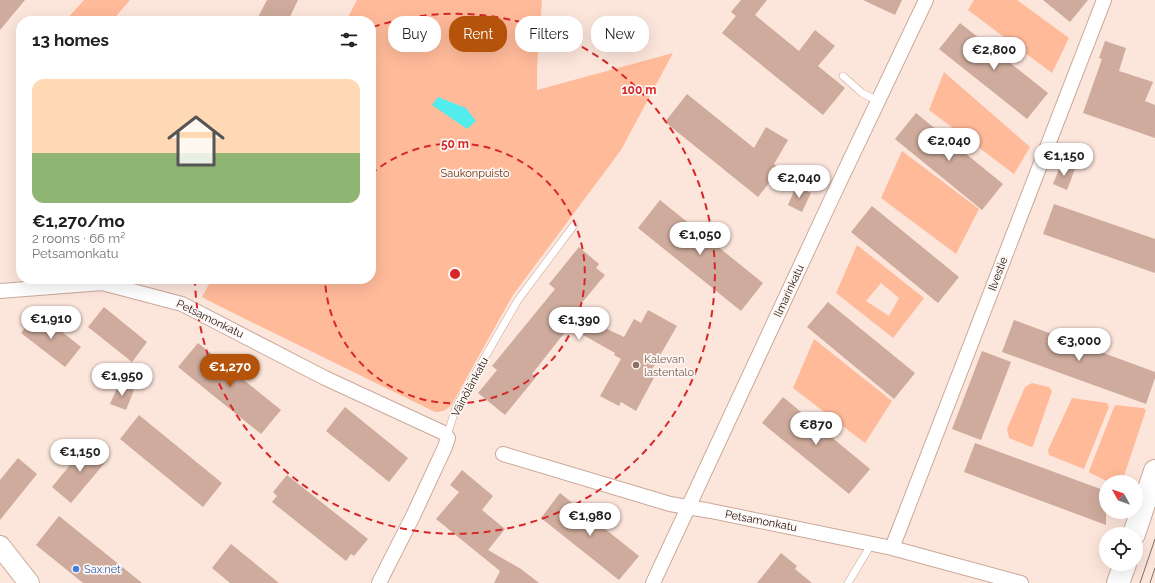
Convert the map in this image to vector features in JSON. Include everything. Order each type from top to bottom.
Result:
[{"type":"main road","points":[[1136,527],[1155,471]]},
{"type":"main road","points":[[1,551],[29,583]]},
{"type":"main road","points":[[1118,583],[1122,571]]},
{"type":"street","name":"Ilmarinkatu","points":[[653,583],[926,0]]},
{"type":"street","name":"Ilvestie","points":[[892,548],[1104,0]]},
{"type":"street","name":"Petsamonkatu","points":[[0,291],[89,284]]},
{"type":"street","name":"Petsamonkatu","points":[[106,284],[182,304],[325,378],[444,433],[447,436]]},
{"type":"street","name":"Väinölänkatu","points":[[380,583],[445,448],[447,436]]},
{"type":"street","name":"Petsamonkatu","points":[[503,454],[670,504],[892,548],[1021,583]]},
{"type":"lane","points":[[843,76],[862,93],[878,101]]},
{"type":"lane","name":"Väinölänkatu","points":[[447,436],[456,407],[518,300],[574,225]]},
{"type":"lane","points":[[848,583],[872,544]]},
{"type":"green space","points":[[84,0],[130,0],[116,16],[70,16]]},
{"type":"green space","name":"Saukonpuisto","points":[[357,0],[542,0],[541,16],[515,16],[515,52],[538,52],[537,90],[673,53],[621,150],[513,295],[452,404],[447,409],[440,412],[435,412],[202,297],[209,284],[376,284],[376,16],[349,16]]},
{"type":"green space","points":[[974,0],[1017,0],[1069,38],[1052,73],[968,10]]},
{"type":"green space","points":[[944,72],[1030,147],[1014,174],[929,110]]},
{"type":"green space","points":[[902,151],[979,209],[956,254],[881,198]]},
{"type":"green space","points":[[857,245],[924,298],[893,338],[836,293]],"holes":[[[881,283],[899,298],[889,316],[866,301]]]},
{"type":"green space","points":[[814,339],[892,401],[865,443],[793,388]]},
{"type":"green space","points":[[1032,383],[1049,387],[1052,391],[1033,446],[1031,447],[1009,438],[1007,429],[1025,387]]},
{"type":"green space","points":[[1072,398],[1107,403],[1109,407],[1084,469],[1049,455],[1048,450]]},
{"type":"green space","points":[[1116,405],[1143,408],[1146,410],[1124,475],[1099,475],[1099,477],[1089,471]]},
{"type":"water","points":[[438,97],[466,108],[476,121],[467,129],[432,105]]},
{"type":"building","points":[[0,0],[25,0],[0,30]]},
{"type":"building","points":[[267,0],[298,0],[290,16],[259,16]]},
{"type":"building","points":[[741,0],[767,0],[755,15],[799,51],[815,30],[835,46],[818,66],[845,88],[823,115],[722,33],[736,16],[731,12]]},
{"type":"building","points":[[863,0],[902,0],[895,15]]},
{"type":"building","points":[[1043,0],[1088,0],[1070,22]]},
{"type":"building","points":[[960,23],[1048,93],[1027,119],[939,49]]},
{"type":"building","points":[[1105,41],[1126,48],[1119,71],[1153,82],[1145,101],[1155,105],[1155,138],[1083,113],[1102,59],[1099,58]]},
{"type":"building","points":[[687,94],[754,148],[766,127],[788,140],[774,164],[780,169],[758,197],[665,122]]},
{"type":"building","points":[[916,113],[1003,184],[982,210],[895,139]]},
{"type":"building","points":[[1061,164],[1075,169],[1067,190],[1053,184]]},
{"type":"building","points":[[796,186],[811,193],[802,212],[788,205]]},
{"type":"building","points":[[660,200],[763,283],[741,311],[638,228]]},
{"type":"building","points":[[1054,204],[1155,239],[1155,273],[1043,234]]},
{"type":"building","points":[[872,206],[959,277],[938,303],[851,232]]},
{"type":"building","points":[[579,247],[599,264],[596,268],[605,275],[580,305],[582,307],[581,309],[587,314],[584,318],[624,337],[634,319],[641,323],[648,310],[677,326],[651,371],[656,374],[636,411],[621,402],[619,406],[600,396],[621,359],[614,355],[615,353],[569,327],[532,374],[536,377],[505,415],[478,393],[497,370],[492,366],[555,289],[549,284]]},
{"type":"building","points":[[828,302],[915,373],[894,399],[807,327]]},
{"type":"building","points":[[104,307],[147,342],[132,362],[88,327]]},
{"type":"building","points":[[37,312],[81,347],[65,367],[21,333]]},
{"type":"building","points":[[1014,320],[1155,372],[1155,378],[1146,404],[1002,352]]},
{"type":"building","points":[[198,343],[281,410],[261,434],[178,367]]},
{"type":"building","points":[[982,351],[1011,362],[981,440],[952,429]]},
{"type":"building","points":[[119,383],[134,390],[126,410],[110,404]]},
{"type":"building","points":[[783,397],[870,469],[849,494],[762,423]]},
{"type":"building","points":[[345,407],[408,458],[389,482],[326,431]]},
{"type":"building","points":[[139,415],[222,483],[203,507],[120,439]]},
{"type":"building","points":[[88,443],[108,459],[71,503],[52,487]]},
{"type":"building","points":[[975,443],[1099,488],[1099,519],[1106,519],[1106,525],[964,472]]},
{"type":"building","points":[[18,458],[37,474],[0,520],[0,480]]},
{"type":"building","points":[[462,470],[493,496],[482,510],[505,529],[488,550],[521,569],[539,583],[494,583],[500,571],[436,519],[459,492],[450,485]]},
{"type":"building","points":[[287,475],[368,539],[354,556],[351,554],[346,561],[272,502],[277,496],[273,492]]},
{"type":"building","points":[[560,493],[639,556],[619,580],[541,518]]},
{"type":"building","points":[[59,516],[142,583],[83,583],[36,545]]},
{"type":"building","points":[[231,544],[279,583],[230,583],[212,568]]},
{"type":"building","points":[[781,553],[797,566],[795,569],[812,583],[757,583]]},
{"type":"tram line","points":[[1140,583],[1155,539]]},
{"type":"tram line","points":[[1150,583],[1155,568]]},
{"type":"place","name":"Kalevan lastentalo","points":[[636,365]]},
{"type":"place","name":"Sax.net","points":[[76,569]]}]
